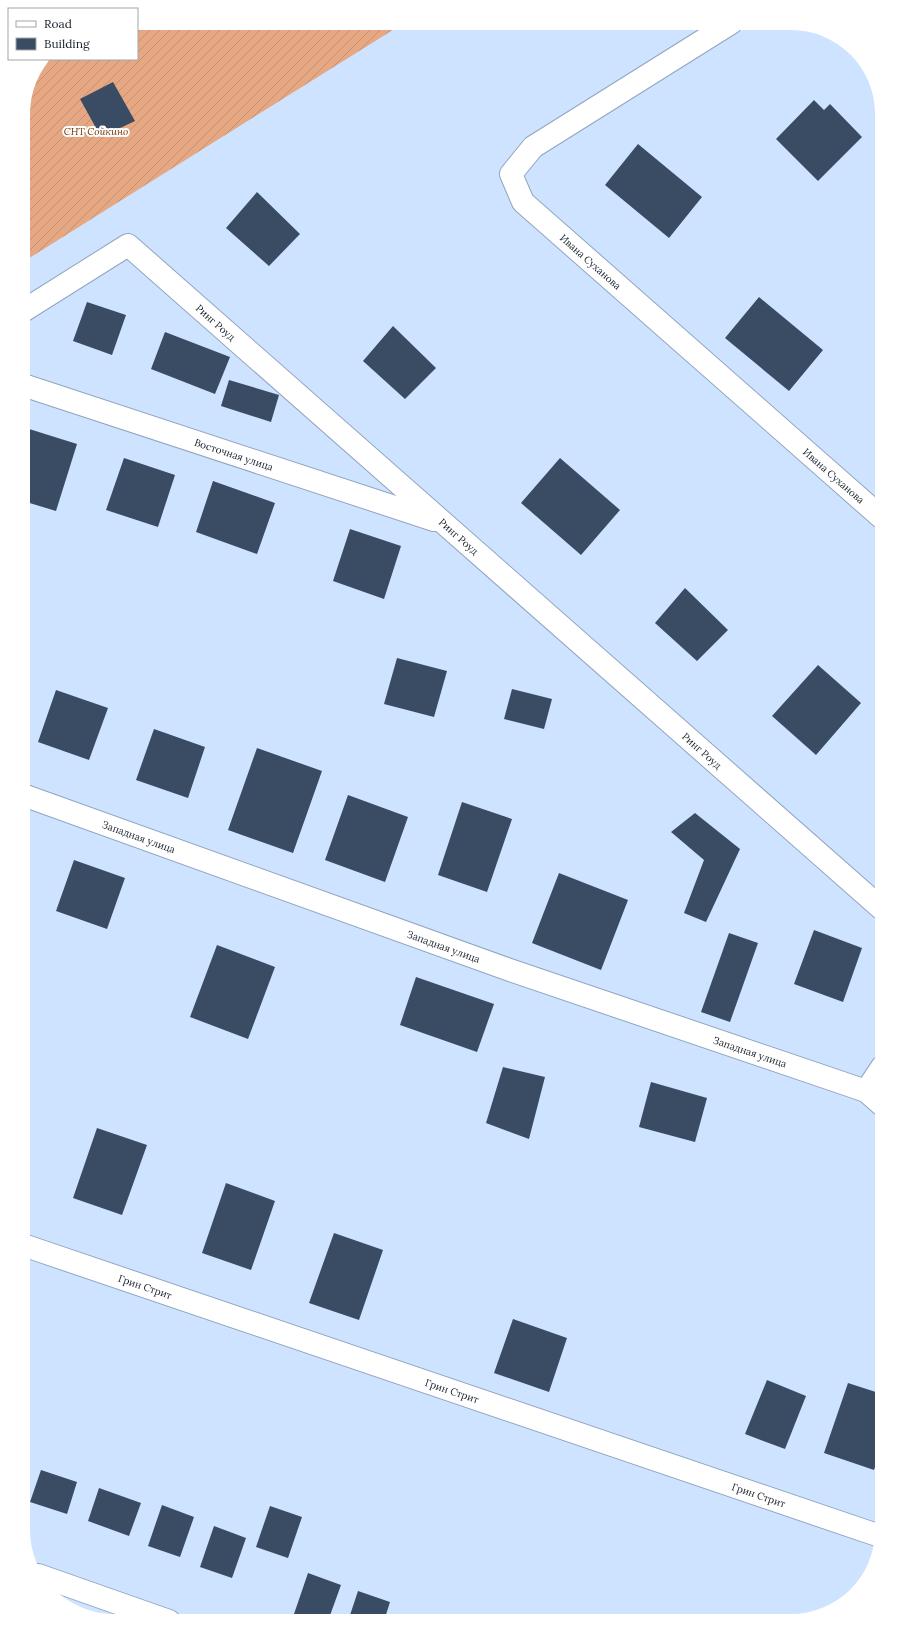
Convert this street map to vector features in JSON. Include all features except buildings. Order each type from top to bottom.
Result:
[{"type":"street","name":"Ивана Суханова","points":[[721,30],[533,147],[511,174],[523,202],[875,512]]},
{"type":"street","name":"Ринг Роуд","points":[[30,307],[128,245],[875,903]]},
{"type":"street","name":"Восточная улица","points":[[30,387],[444,523]]},
{"type":"street","name":"Западная улица","points":[[30,798],[507,970],[874,1098]]},
{"type":"street","name":"Грин Стрит","points":[[30,1247],[875,1534]]},
{"type":"street","points":[[45,1577],[150,1614]]},
{"type":"green space","name":"СНТ Сойкино","points":[[138,30],[393,30],[30,258],[30,109],[36,82],[50,60],[138,60]]}]
